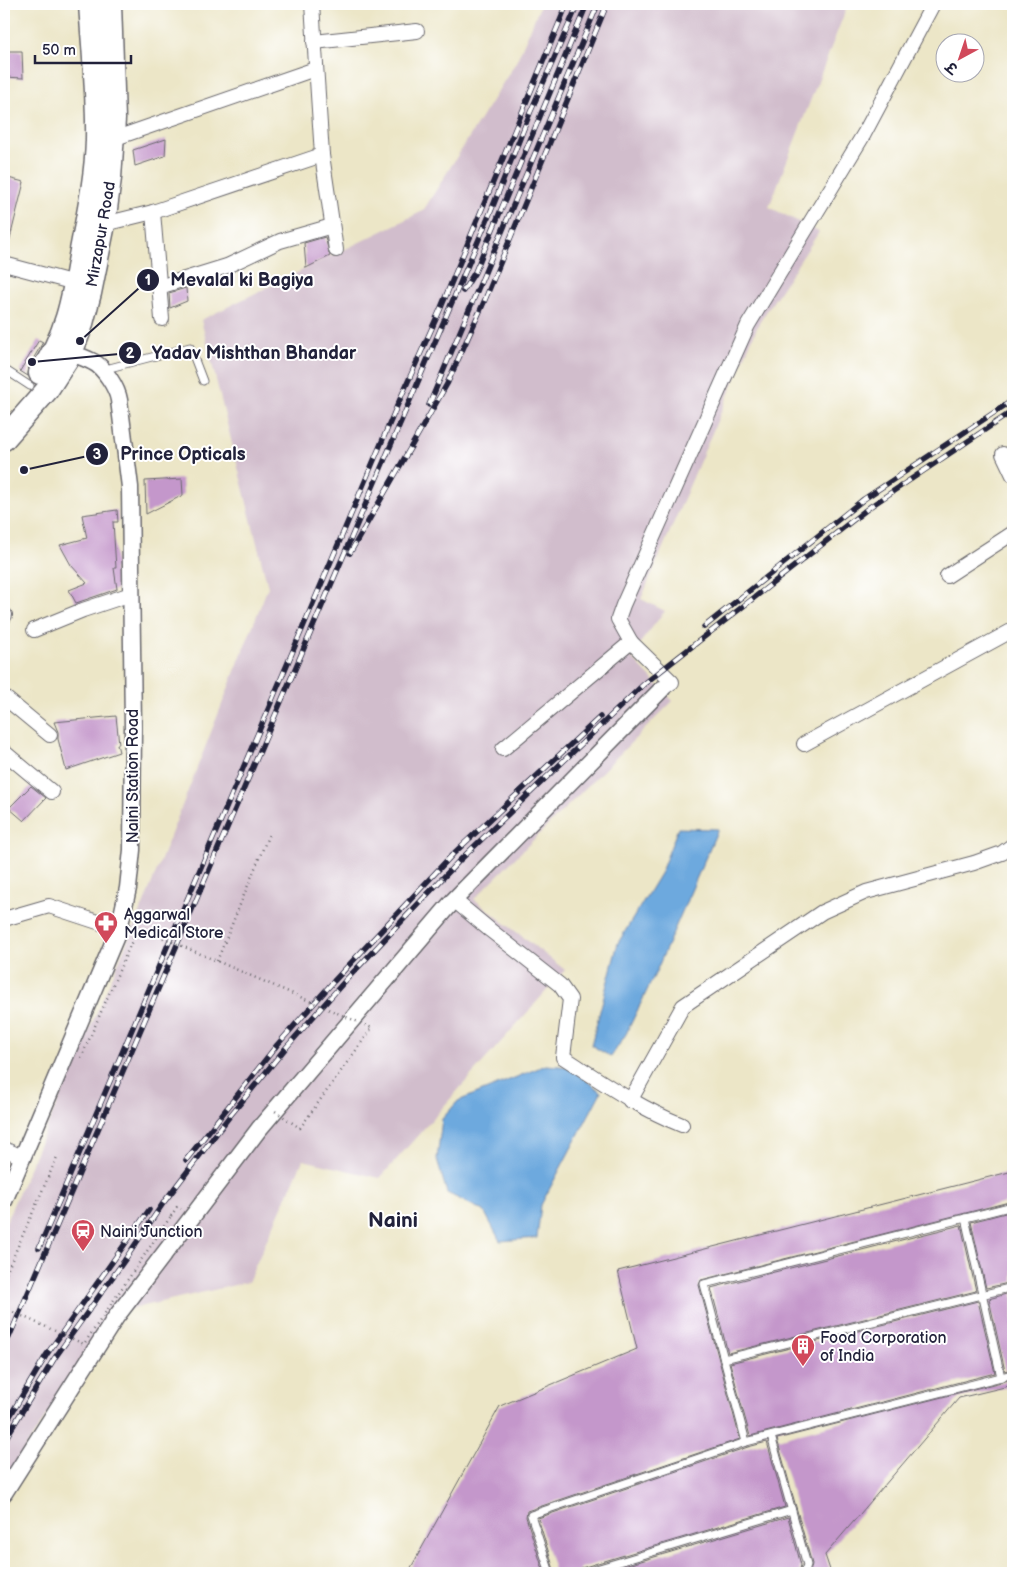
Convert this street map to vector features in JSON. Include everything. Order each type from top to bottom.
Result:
[{"type":"highway","name":"Mirzapur Road","points":[[4,439],[47,390],[64,351],[63,332],[76,283],[95,172],[97,140],[90,4]]},
{"type":"highway","name":"Mirzapur Road","points":[[4,417],[30,386],[64,351],[81,327],[90,293],[104,224],[113,139],[110,4]]},
{"type":"street","points":[[312,4],[322,155],[336,250]]},
{"type":"street","points":[[4,1492],[116,1317],[259,1129],[454,900],[662,689],[672,682],[631,642],[618,619],[623,606],[748,325],[864,134],[933,4]]},
{"type":"street","points":[[314,42],[417,31]]},
{"type":"street","points":[[113,139],[315,69]]},
{"type":"street","points":[[104,224],[153,212],[322,155]]},
{"type":"street","points":[[153,212],[162,319]]},
{"type":"street","points":[[159,287],[227,266],[280,241],[332,226]]},
{"type":"street","points":[[4,264],[76,283]]},
{"type":"street","name":"Naini Station Road","points":[[5,1196],[119,929],[128,888],[132,850],[130,487],[118,391],[95,362],[64,351]]},
{"type":"street","points":[[1003,454],[1013,474]]},
{"type":"street","points":[[947,576],[1013,533]]},
{"type":"street","points":[[34,630],[83,610],[131,594]]},
{"type":"street","points":[[804,744],[1013,630]]},
{"type":"street","points":[[503,749],[631,642]]},
{"type":"street","points":[[4,697],[50,735]]},
{"type":"street","points":[[4,752],[52,792]]},
{"type":"street","points":[[630,1100],[683,1006],[822,912],[866,892],[974,863],[1002,852],[1013,845]]},
{"type":"street","points":[[454,900],[560,985],[570,999],[564,1057],[630,1100],[682,1125]]},
{"type":"street","points":[[4,919],[49,906],[119,929]]},
{"type":"street","points":[[4,1149],[22,1157]]},
{"type":"lane","points":[[102,370],[190,347],[203,381]]},
{"type":"lane","points":[[4,369],[30,386]]},
{"type":"lane","points":[[746,1442],[704,1284],[1013,1206]]},
{"type":"lane","points":[[965,1218],[1000,1377]]},
{"type":"lane","points":[[724,1360],[1013,1288]]},
{"type":"lane","points":[[550,1573],[531,1515],[746,1442],[1013,1374]]},
{"type":"lane","points":[[771,1436],[807,1565],[804,1573]]},
{"type":"lane","points":[[583,1573],[792,1510]]},
{"type":"path","points":[[217,961],[269,834]]},
{"type":"path","points":[[81,1058],[138,927],[372,1028],[300,1128],[275,1111]]},
{"type":"path","points":[[4,1278],[57,1157]]},
{"type":"path","points":[[4,1308],[84,1344],[171,1216]]},
{"type":"shaded area","points":[[541,4],[848,4],[769,207],[819,232],[759,323],[641,599],[665,611],[630,656],[673,701],[474,899],[565,970],[380,1178],[303,1160],[248,1282],[113,1313],[4,1481],[4,1226],[142,908],[268,587],[201,320],[423,211],[516,62]]},
{"type":"water","points":[[678,828],[718,829],[655,974],[626,1034],[611,1057],[591,1045],[618,943],[661,872]]},
{"type":"water","points":[[546,1065],[571,1067],[601,1092],[541,1205],[537,1238],[500,1241],[484,1211],[447,1193],[437,1159],[442,1119],[458,1101]]},
{"type":"building","points":[[4,51],[22,51],[23,78],[4,77]]},
{"type":"building","points":[[166,139],[165,156],[135,166],[133,150]]},
{"type":"building","points":[[4,177],[24,182],[7,250],[4,250]]},
{"type":"building","points":[[325,237],[330,256],[306,268],[304,243]]},
{"type":"building","points":[[186,288],[187,301],[170,308],[169,293]]},
{"type":"building","points":[[39,340],[43,342],[29,366],[28,376],[20,371]]},
{"type":"building","points":[[182,479],[183,495],[146,514],[145,481]]},
{"type":"building","points":[[117,510],[118,522],[113,522],[116,568],[114,568],[117,589],[76,603],[69,590],[87,583],[71,565],[60,545],[87,538],[82,515]]},
{"type":"building","points":[[116,716],[119,752],[66,770],[54,722]]},
{"type":"building","points":[[31,786],[46,798],[24,821],[9,808]]},
{"type":"building","points":[[1013,1171],[1013,1201],[701,1280],[699,1285],[740,1439],[527,1511],[526,1517],[544,1573],[408,1573],[500,1406],[637,1349],[618,1271]]},
{"type":"building","points":[[1013,1211],[1013,1282],[986,1288],[971,1222]]},
{"type":"building","points":[[961,1225],[976,1291],[728,1353],[711,1288]]},
{"type":"building","points":[[1013,1292],[1013,1369],[1005,1371],[989,1299]]},
{"type":"building","points":[[978,1301],[995,1373],[750,1436],[730,1363]]},
{"type":"building","points":[[1013,1379],[1013,1385],[959,1398],[825,1555],[831,1573],[810,1573],[812,1564],[777,1439]]},
{"type":"building","points":[[767,1442],[785,1507],[581,1568],[578,1573],[555,1573],[538,1518]]},
{"type":"building","points":[[788,1517],[801,1565],[799,1573],[601,1573]]},
{"type":"railway","points":[[39,1248],[397,406],[440,310],[567,4]]},
{"type":"railway","points":[[4,1349],[578,4]]},
{"type":"railway","points":[[463,291],[475,272],[587,4]]},
{"type":"railway","points":[[429,405],[598,4]]},
{"type":"railway","points":[[350,553],[447,384],[484,302],[607,4]]},
{"type":"railway","points":[[704,627],[864,499],[1013,400]]},
{"type":"railway","points":[[4,1441],[54,1359],[164,1202],[229,1117],[284,1050],[344,982],[459,861],[644,684],[871,506],[1013,411]]},
{"type":"railway","points":[[186,1160],[277,1045],[334,981],[453,854],[600,717]]},
{"type":"railway","points":[[4,1426],[47,1354],[149,1210]]},
{"type":"place","name":"Mevalal ki Bagiya","points":[[80,341]]},
{"type":"place","name":"Yadav Mishthan Bhandar","points":[[32,362]]},
{"type":"place","name":"Prince Opticals","points":[[24,470]]},
{"type":"place","name":"Aggarwal Medical Store","points":[[106,944]]},
{"type":"place","name":"Naini Junction","points":[[83,1252]]},
{"type":"place","name":"Food Corporation of India","points":[[803,1367]]},
{"type":"district","name":"Naini","points":[[393,1220]]}]
